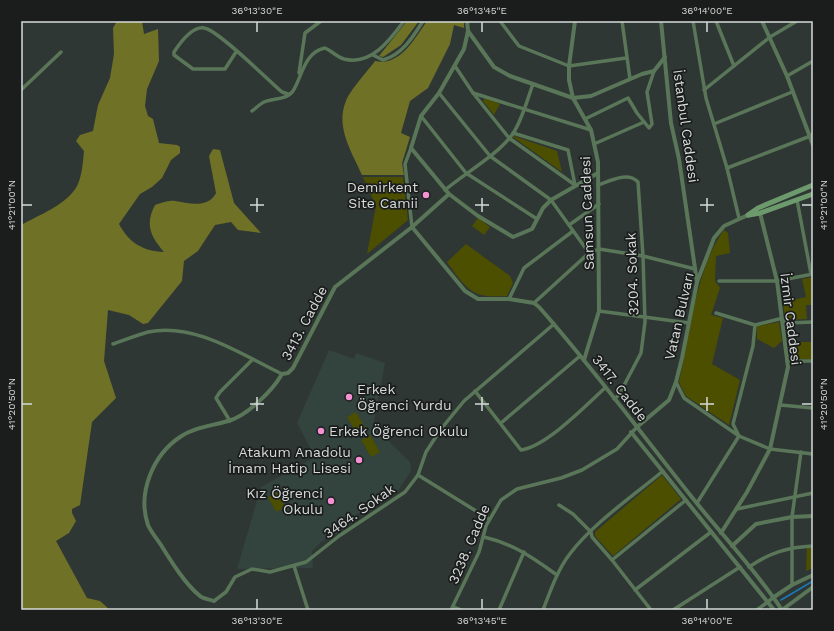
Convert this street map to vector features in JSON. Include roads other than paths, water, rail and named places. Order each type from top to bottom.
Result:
[{"type":"main road","name":"Vatan Bulvarı","points":[[748,215],[758,208],[813,185]]},
{"type":"main road","name":"Vatan Bulvarı","points":[[748,215],[760,213],[813,194]]},
{"type":"street","points":[[252,111],[265,102],[283,98],[294,90],[299,75],[305,33],[321,21]]},
{"type":"street","points":[[299,75],[309,59],[321,49],[331,50],[346,59],[360,59],[373,55],[388,41],[404,21]]},
{"type":"street","points":[[373,55],[383,60],[389,58],[404,48],[424,21]]},
{"type":"street","points":[[467,21],[468,31],[464,49],[440,93],[421,116],[405,164],[412,228],[465,291],[478,299],[509,299],[534,303],[589,253],[599,248],[643,256],[695,269]]},
{"type":"street","points":[[500,21],[519,46],[568,66],[626,58]]},
{"type":"street","name":"Samsun Caddesi","points":[[575,21],[568,66],[569,80],[573,98],[591,130],[598,162],[599,204],[599,311],[582,358]]},
{"type":"street","points":[[622,21],[630,79]]},
{"type":"street","name":"İstanbul Caddesi","points":[[661,21],[671,123],[679,159],[697,282]]},
{"type":"street","points":[[693,21],[704,90],[727,168],[739,218]]},
{"type":"street","points":[[716,21],[734,66]]},
{"type":"street","points":[[762,21],[787,76],[792,92],[811,135],[813,145]]},
{"type":"street","points":[[704,90],[770,37],[797,21]]},
{"type":"street","points":[[236,52],[225,69],[190,68],[174,55],[174,52],[193,32],[204,28],[214,32],[282,92],[288,94]]},
{"type":"street","points":[[468,31],[494,67],[510,76],[573,98],[591,96],[630,79],[654,71]]},
{"type":"street","points":[[21,90],[61,52]]},
{"type":"street","points":[[585,119],[628,98],[647,127],[650,127],[652,124],[647,92],[654,71],[665,57]]},
{"type":"street","points":[[787,76],[813,62]]},
{"type":"street","points":[[455,66],[473,93],[509,138],[575,184]]},
{"type":"street","points":[[445,190],[490,156],[509,138],[513,133],[524,109],[533,84]]},
{"type":"street","points":[[714,124],[792,92]]},
{"type":"street","points":[[440,93],[490,156],[551,200],[589,253]]},
{"type":"street","points":[[473,93],[591,130]]},
{"type":"street","points":[[421,116],[466,173],[537,219]]},
{"type":"street","points":[[594,144],[644,122]]},
{"type":"street","points":[[513,133],[568,150],[575,184]]},
{"type":"street","points":[[727,168],[811,135]]},
{"type":"street","points":[[411,148],[449,194],[478,216],[513,237],[532,228],[551,200],[575,184],[598,173]]},
{"type":"street","name":"3204. Sokak","points":[[598,185],[625,177],[630,177],[638,182],[645,316],[641,354],[619,395],[614,399]]},
{"type":"street","name":"3413. Cadde","points":[[214,601],[200,597],[170,560],[148,525],[145,504],[146,483],[168,446],[181,436],[199,427],[230,421],[256,404],[277,383],[282,374],[288,373],[293,368],[334,287],[412,228],[449,194]]},
{"type":"street","points":[[719,281],[777,281],[812,274],[797,200]]},
{"type":"street","points":[[569,224],[599,204]]},
{"type":"street","name":"İzmir Caddesi","points":[[721,534],[770,449],[788,367],[783,318],[777,281],[760,213]]},
{"type":"street","name":"Vatan Bulvarı","points":[[637,428],[669,400],[676,382],[697,282],[714,238],[724,226],[748,215]]},
{"type":"street","points":[[509,299],[524,268],[573,231]]},
{"type":"street","name":"3417. Cadde","points":[[534,303],[554,324],[582,358],[721,534],[774,597],[782,610]]},
{"type":"street","points":[[599,311],[689,322]]},
{"type":"street","points":[[716,313],[755,325],[783,318],[787,323],[813,322]]},
{"type":"street","name":"3464. Sokak","points":[[214,601],[226,592],[235,578],[252,568],[270,572],[306,562],[339,536],[405,492],[418,475],[426,452],[441,429],[464,401],[554,324]]},
{"type":"street","points":[[739,436],[733,424],[753,346],[755,325]]},
{"type":"street","points":[[113,344],[149,332],[170,330],[198,334],[282,374]]},
{"type":"street","points":[[501,423],[582,358]]},
{"type":"street","points":[[230,421],[216,398],[220,392],[252,360]]},
{"type":"street","points":[[787,361],[813,361]]},
{"type":"street","points":[[676,382],[684,398],[739,436],[770,449],[813,454]]},
{"type":"street","points":[[475,391],[521,450],[526,450],[552,434],[605,388]]},
{"type":"street","points":[[780,404],[813,408]]},
{"type":"street","name":"3238. Cadde","points":[[452,608],[479,552],[489,519],[501,500],[517,489],[561,478],[582,470],[616,449],[631,432],[637,428]]},
{"type":"street","name":"3417. Cadde","points":[[631,432],[774,610]]},
{"type":"street","points":[[697,503],[739,436]]},
{"type":"street","points":[[792,585],[792,517],[801,452]]},
{"type":"street","points":[[543,610],[557,575],[569,555],[591,532],[663,471]]},
{"type":"street","points":[[418,475],[489,519]]},
{"type":"street","points":[[736,509],[813,493]]},
{"type":"street","points":[[612,560],[686,500]]},
{"type":"street","points":[[559,505],[573,514],[591,532],[592,538],[612,560],[651,610]]},
{"type":"street","points":[[732,546],[756,524],[792,517],[813,516]]},
{"type":"street","points":[[635,590],[711,532]]},
{"type":"street","points":[[484,537],[506,543],[524,552],[557,575]]},
{"type":"street","points":[[749,567],[761,559],[792,547],[813,546]]},
{"type":"street","points":[[499,610],[524,552]]},
{"type":"street","points":[[294,566],[308,610]]},
{"type":"street","points":[[673,610],[740,567]]},
{"type":"street","points":[[757,610],[792,585],[813,575]]},
{"type":"street","points":[[782,610],[813,586]]},
{"type":"street","points":[[452,608],[461,610]]},
{"type":"waterway","points":[[781,600],[813,581]]},
{"type":"place","name":"Demirkent Site Camii","points":[[426,195]]},
{"type":"place","name":"Erkek Öğrenci Yurdu","points":[[349,397]]},
{"type":"place","name":"Erkek Öğrenci Okulu","points":[[321,431]]},
{"type":"place","name":"Atakum Anadolu İmam Hatip Lisesi","points":[[359,460]]},
{"type":"place","name":"Kız Öğrenci Okulu","points":[[331,501]]}]
